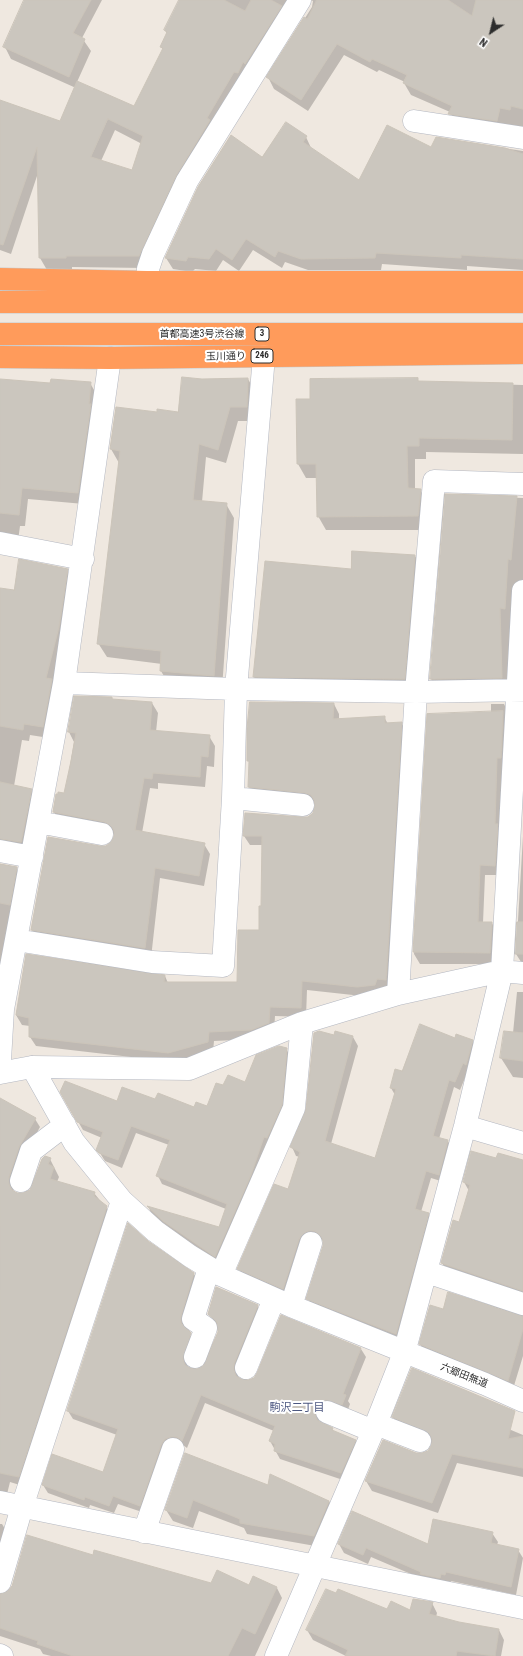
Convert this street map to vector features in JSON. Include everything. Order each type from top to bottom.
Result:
[{"type":"highway","points":[[0,280],[147,282],[523,282]]},
{"type":"highway","points":[[0,302],[523,302]]},
{"type":"highway","name":"首都高速3号渋谷線","points":[[0,334],[523,334]]},
{"type":"highway","name":"玉川通り","points":[[0,357],[110,358],[523,353]]},
{"type":"street","points":[[147,282],[148,269],[153,254],[187,181],[300,0]]},
{"type":"street","points":[[414,121],[523,138]]},
{"type":"street","points":[[16,940],[152,962],[223,966],[233,798],[236,689],[264,356]]},
{"type":"street","points":[[0,1060],[2,1009],[64,683],[83,559],[110,358]]},
{"type":"street","points":[[398,994],[416,692],[434,481],[523,484]]},
{"type":"street","points":[[0,543],[83,559]]},
{"type":"street","points":[[278,1650],[375,1427],[404,1353],[465,1126],[512,972],[523,591]]},
{"type":"street","points":[[64,683],[236,689],[416,692],[520,690]]},
{"type":"street","points":[[233,798],[303,805]]},
{"type":"street","points":[[38,822],[102,834]]},
{"type":"street","points":[[0,851],[32,857]]},
{"type":"street","points":[[0,1073],[32,1067],[189,1069],[302,1023],[398,994],[512,972]]},
{"type":"street","points":[[195,1357],[206,1328],[193,1319],[294,1108],[302,1023]]},
{"type":"street","name":"六郷田無道","points":[[32,1067],[74,1142],[122,1201],[156,1231],[215,1271],[282,1302],[404,1353],[485,1384],[523,1401]]},
{"type":"street","points":[[21,1181],[31,1151],[65,1125]]},
{"type":"street","points":[[465,1126],[523,1143]]},
{"type":"street","points":[[0,1582],[22,1507],[122,1201]]},
{"type":"street","points":[[246,1368],[282,1302],[311,1243]]},
{"type":"street","points":[[426,1272],[523,1304]]},
{"type":"street","points":[[327,1412],[420,1440]]},
{"type":"street","points":[[144,1532],[173,1449]]},
{"type":"street","points":[[0,1502],[523,1608]]},
{"type":"building","points":[[24,0],[91,0],[73,33],[85,39],[69,77],[3,47]]},
{"type":"building","points":[[179,0],[224,0],[245,11],[251,0],[271,0],[282,6],[245,64],[243,62],[238,73],[234,72],[207,118],[210,120],[176,176],[139,256],[66,256],[66,258],[39,258],[37,147],[3,245],[0,244],[0,100],[60,121],[77,81],[134,106],[163,48],[160,47],[167,32],[164,30]],"holes":[[[108,119],[143,136],[132,170],[91,157]]]},
{"type":"building","points":[[317,0],[448,0],[472,16],[476,0],[523,0],[523,109],[511,106],[510,110],[500,108],[497,121],[448,114],[452,106],[403,83],[407,75],[372,59],[370,62],[337,44],[301,100],[266,77],[304,17],[307,19]]},
{"type":"building","points":[[286,122],[307,136],[303,142],[359,180],[387,125],[431,147],[436,137],[505,148],[523,154],[523,259],[461,255],[461,258],[376,253],[375,258],[301,259],[278,251],[275,257],[246,239],[232,260],[216,249],[209,259],[188,257],[186,261],[165,258],[198,187],[231,135],[262,157]]},
{"type":"building","points":[[182,377],[202,379],[248,378],[247,407],[230,407],[218,450],[199,444],[193,500],[227,503],[214,676],[160,671],[161,651],[97,644],[120,451],[110,449],[116,407],[157,412],[157,409],[178,412]]},
{"type":"building","points":[[418,378],[418,381],[513,383],[512,440],[419,438],[419,446],[407,446],[408,488],[421,489],[418,516],[317,517],[316,464],[297,464],[296,399],[310,399],[310,379]]},
{"type":"building","points":[[0,379],[50,383],[51,379],[91,382],[89,404],[91,404],[78,493],[22,488],[19,515],[0,513]]},
{"type":"building","points":[[445,494],[517,496],[511,560],[508,559],[505,609],[500,608],[502,678],[430,679]]},
{"type":"building","points":[[352,551],[415,555],[405,679],[253,677],[265,561],[351,569]]},
{"type":"building","points":[[19,559],[68,569],[59,627],[46,678],[52,679],[43,727],[24,724],[23,730],[0,726],[0,588],[14,590]]},
{"type":"building","points":[[74,696],[112,697],[112,699],[152,702],[150,730],[210,735],[208,757],[201,756],[200,777],[153,773],[152,779],[144,778],[135,830],[205,843],[199,876],[155,868],[145,948],[31,930],[48,837],[106,846],[111,842],[114,836],[114,830],[105,822],[53,812],[56,794],[58,794],[58,792],[64,793],[71,761],[76,733],[68,732]]},
{"type":"building","points":[[250,702],[334,703],[333,719],[385,716],[385,723],[402,722],[386,980],[377,979],[375,985],[357,987],[302,981],[301,1008],[270,1007],[269,1023],[251,1030],[209,1032],[208,1042],[168,1053],[29,1037],[29,1018],[16,1015],[26,954],[165,975],[164,982],[237,982],[238,930],[259,930],[259,906],[261,906],[262,836],[243,836],[245,813],[308,817],[313,813],[315,806],[311,795],[305,793],[248,787],[249,761],[247,761],[247,728]]},
{"type":"building","points":[[503,711],[501,758],[497,758],[495,824],[498,824],[495,866],[480,865],[478,922],[492,922],[490,953],[413,952],[427,714]]},
{"type":"building","points":[[0,782],[32,789],[21,842],[0,839]]},
{"type":"building","points":[[0,864],[17,867],[10,905],[0,903]]},
{"type":"building","points":[[517,922],[523,922],[523,954],[515,954]]},
{"type":"building","points":[[420,1024],[455,1038],[456,1034],[473,1040],[466,1065],[463,1063],[455,1082],[449,1080],[433,1136],[448,1140],[439,1175],[426,1171],[415,1209],[429,1213],[396,1334],[306,1299],[323,1246],[323,1240],[315,1231],[308,1231],[299,1239],[283,1289],[237,1269],[274,1184],[288,1189],[300,1152],[290,1147],[306,1109],[314,1033],[319,1031],[334,1035],[335,1031],[353,1036],[325,1141],[375,1158],[396,1089],[390,1088],[395,1069],[402,1071]]},
{"type":"building","points":[[504,1031],[523,1033],[523,1061],[500,1058]]},
{"type":"building","points":[[279,1046],[287,1048],[282,1105],[267,1138],[264,1137],[251,1175],[215,1257],[163,1221],[147,1206],[219,1227],[227,1204],[156,1176],[170,1140],[131,1126],[118,1160],[99,1153],[96,1150],[103,1132],[77,1122],[60,1092],[65,1081],[117,1101],[122,1087],[155,1099],[158,1093],[194,1107],[196,1102],[207,1106],[216,1083],[223,1085],[228,1075],[245,1082],[256,1055]]},
{"type":"building","points":[[0,1098],[36,1118],[19,1147],[9,1177],[9,1184],[12,1190],[17,1193],[23,1193],[30,1190],[42,1159],[45,1156],[51,1158],[48,1164],[54,1167],[50,1179],[95,1192],[94,1196],[107,1206],[19,1477],[0,1473]]},
{"type":"building","points":[[471,1151],[496,1158],[498,1153],[523,1160],[523,1291],[441,1263],[453,1220],[459,1222],[470,1185],[463,1182]]},
{"type":"building","points":[[128,1223],[148,1241],[194,1273],[181,1316],[181,1323],[191,1333],[183,1359],[185,1365],[190,1368],[197,1369],[203,1366],[218,1332],[217,1322],[208,1314],[216,1287],[258,1305],[234,1364],[236,1376],[241,1379],[248,1380],[254,1378],[281,1315],[361,1348],[343,1394],[346,1395],[342,1405],[326,1400],[320,1402],[315,1408],[317,1420],[333,1428],[332,1430],[356,1440],[341,1473],[274,1451],[275,1444],[269,1441],[275,1426],[201,1395],[182,1441],[177,1437],[171,1437],[165,1439],[161,1445],[140,1506],[113,1496],[109,1506],[85,1497],[84,1500],[42,1485],[52,1454],[103,1472],[118,1429],[67,1411]]},
{"type":"building","points":[[448,1292],[523,1316],[523,1329],[508,1381],[419,1344],[430,1305],[443,1309]]},
{"type":"building","points":[[412,1368],[515,1411],[508,1439],[523,1436],[523,1468],[452,1454],[432,1503],[365,1481],[383,1440],[416,1453],[428,1451],[431,1446],[432,1439],[429,1433],[392,1417]]},
{"type":"building","points":[[185,1453],[268,1485],[270,1474],[329,1501],[314,1536],[240,1523],[240,1519],[193,1500],[187,1518],[165,1510]]},
{"type":"building","points":[[352,1511],[428,1544],[433,1519],[493,1532],[491,1543],[519,1549],[511,1587],[446,1572],[445,1575],[441,1574],[440,1578],[420,1574],[421,1572],[366,1548],[363,1555],[338,1544]]},
{"type":"building","points":[[27,1535],[93,1555],[94,1550],[211,1583],[217,1570],[249,1585],[253,1576],[277,1587],[255,1634],[242,1628],[228,1656],[73,1656],[37,1644],[38,1641],[0,1628],[0,1594],[8,1591],[12,1586]]},
{"type":"building","points":[[326,1589],[336,1593],[338,1589],[387,1609],[391,1601],[410,1610],[413,1599],[433,1602],[429,1614],[459,1622],[499,1629],[495,1656],[457,1651],[456,1656],[345,1656],[348,1650],[306,1630]]},
{"type":"district","name":"駒沢二丁目","points":[[297,1408]]}]
